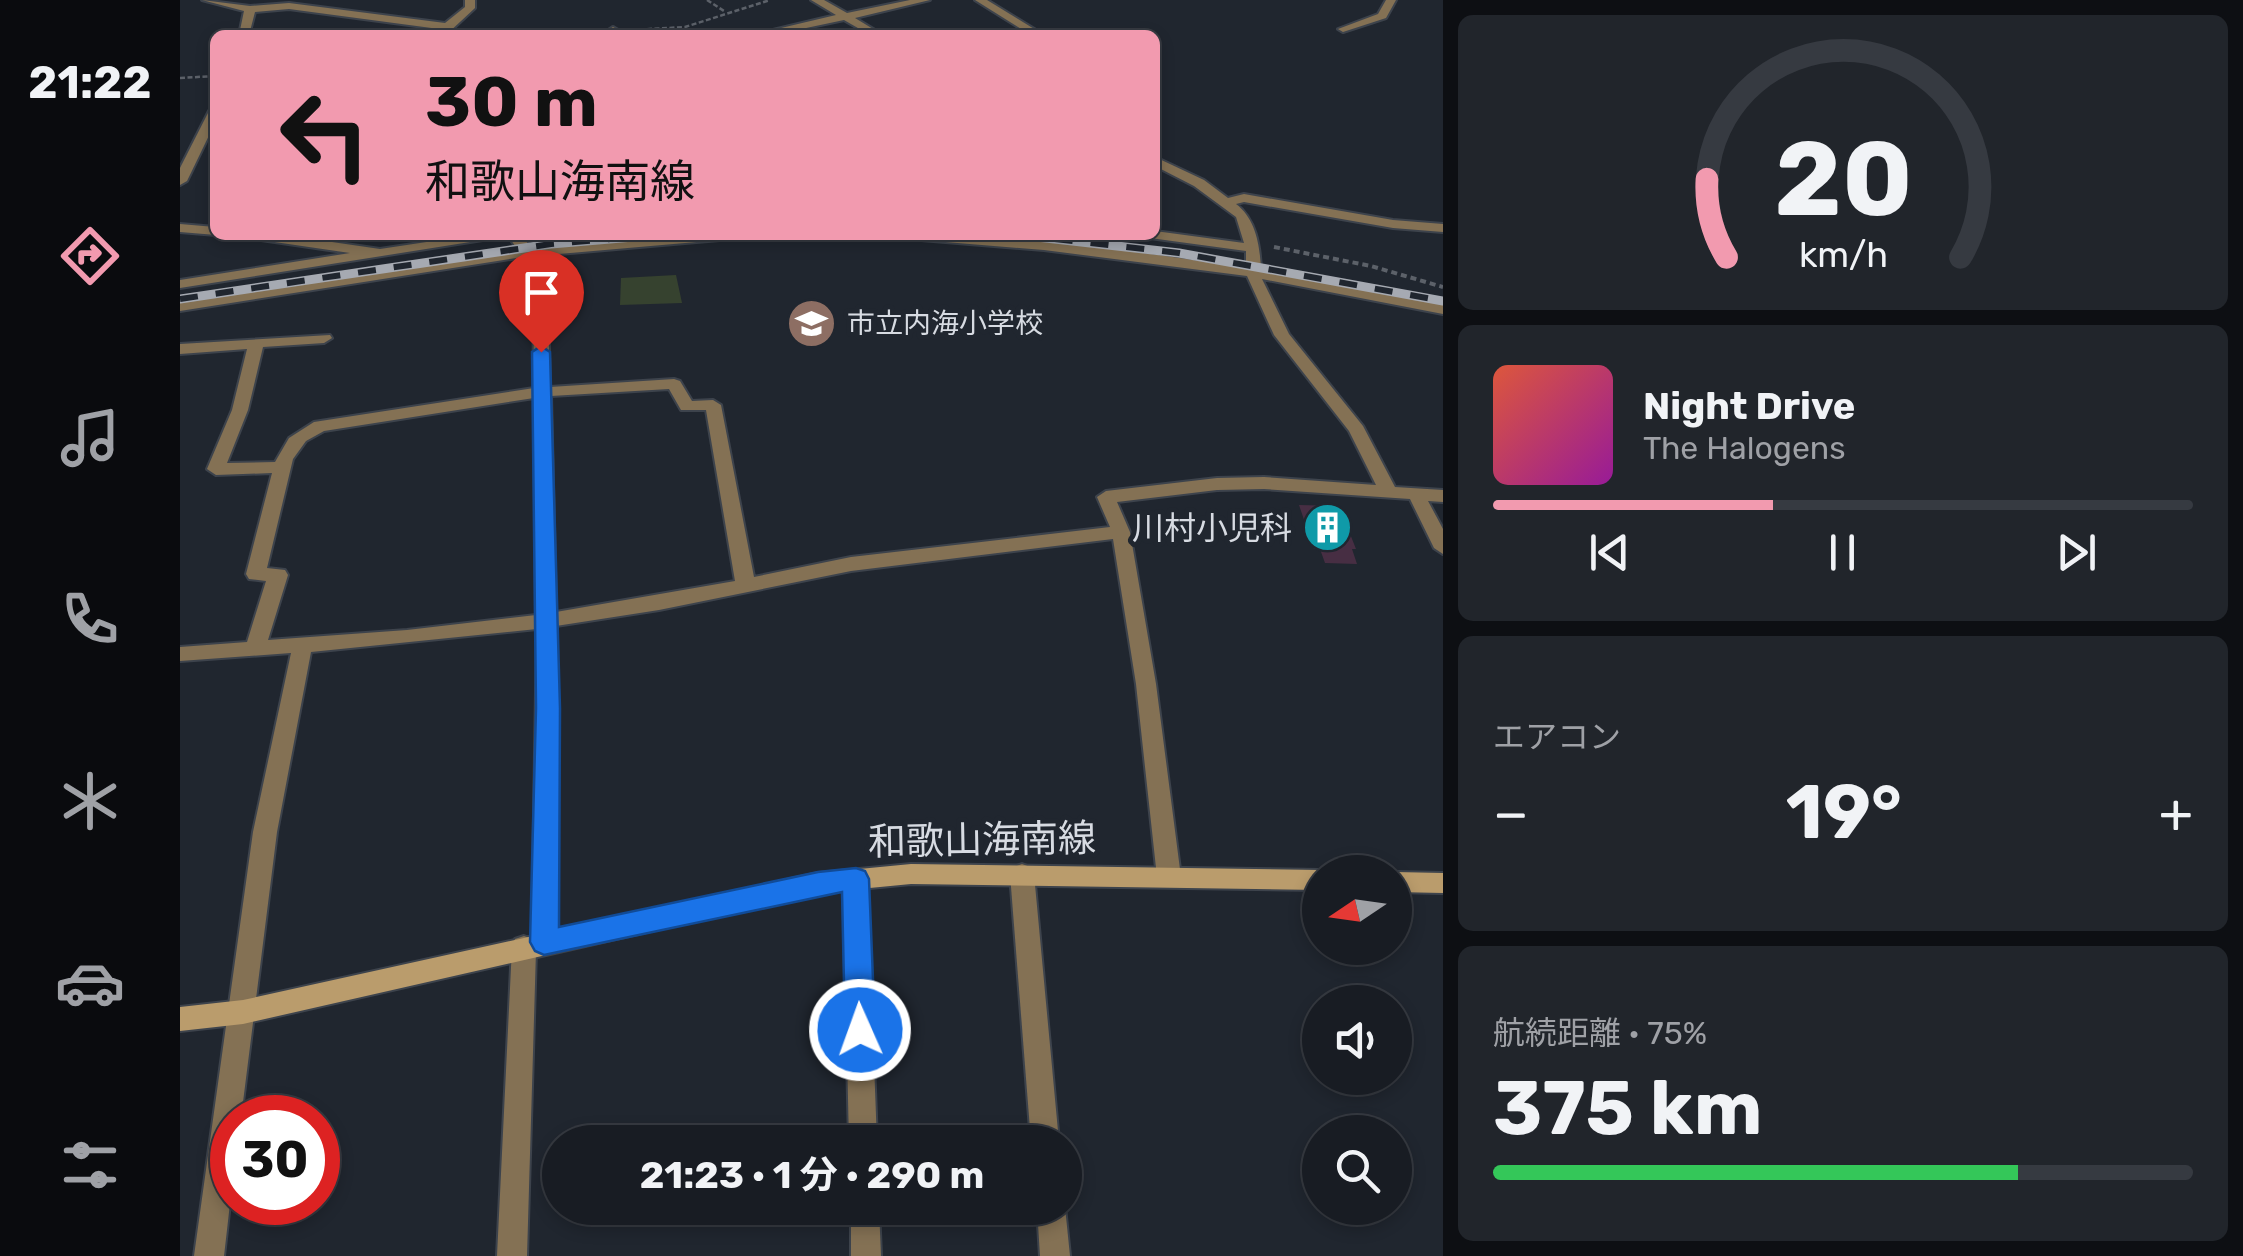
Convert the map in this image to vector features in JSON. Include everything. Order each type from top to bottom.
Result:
[{"type":"main road","name":"和歌山海南線","points":[[180,1019],[243,1012],[818,883],[912,874],[1302,880]]},
{"type":"main road","points":[[1412,882],[1443,883]]},
{"type":"street","points":[[207,0],[250,9],[289,6],[438,30]]},
{"type":"street","points":[[445,30],[470,8],[470,0]]},
{"type":"street","points":[[816,0],[868,30]]},
{"type":"street","points":[[778,30],[925,0]]},
{"type":"street","points":[[980,0],[1030,30]]},
{"type":"street","points":[[1343,30],[1382,16],[1391,0]]},
{"type":"street","points":[[245,30],[250,9]]},
{"type":"street","points":[[180,181],[210,121]]},
{"type":"street","points":[[1160,164],[1228,202],[1242,215],[1252,245],[1254,272],[1282,335],[1357,430],[1388,490]]},
{"type":"street","points":[[1228,202],[1244,198],[1393,224],[1443,228]]},
{"type":"street","points":[[180,228],[210,230]]},
{"type":"street","points":[[1160,235],[1252,245]]},
{"type":"street","points":[[289,240],[380,253]]},
{"type":"street","points":[[180,284],[468,240]]},
{"type":"street","points":[[512,1256],[534,945],[546,621],[540,272],[520,240]]},
{"type":"street","points":[[180,306],[530,252],[672,240]]},
{"type":"street","points":[[998,240],[1254,272],[1443,309]]},
{"type":"street","points":[[180,349],[324,338]]},
{"type":"street","points":[[256,343],[240,410],[216,468],[282,467]]},
{"type":"street","points":[[255,649],[278,575],[256,574],[289,446],[304,432],[320,426],[541,392],[674,384],[687,406],[713,405],[746,586]]},
{"type":"street","points":[[1169,877],[1146,684],[1121,532],[1106,497],[1217,484],[1388,490],[1443,496]]},
{"type":"street","points":[[1416,494],[1443,548]]},
{"type":"street","points":[[180,654],[407,637],[546,621],[851,564],[1121,532]]},
{"type":"street","points":[[209,1256],[265,832],[303,642]]},
{"type":"street","points":[[1022,874],[1044,1125]]},
{"type":"street","points":[[856,879],[863,1125]]},
{"type":"street","points":[[865,1225],[866,1256]]},
{"type":"street","points":[[1053,1225],[1056,1256]]},
{"type":"path","points":[[706,0],[726,12]]},
{"type":"path","points":[[634,30],[685,26],[770,0]]},
{"type":"path","points":[[180,78],[210,76]]},
{"type":"path","points":[[1252,245],[1371,266],[1443,287]]},
{"type":"green space","points":[[676,275],[682,303],[620,305],[621,278]]},
{"type":"building","name":"川村小児科","points":[[1299,505],[1339,506],[1356,549],[1352,549],[1357,564],[1325,563],[1320,549],[1314,549]]},
{"type":"railway","points":[[180,299],[598,240]]},
{"type":"railway","points":[[1063,240],[1179,253],[1443,301]]},
{"type":"place","name":"市立内海小学校","points":[[812,323]]},
{"type":"place","name":"川村小児科","points":[[1327,528]]},
{"type":"route","points":[[541,352],[548,708],[544,942],[818,883],[856,879],[860,1030]]}]
